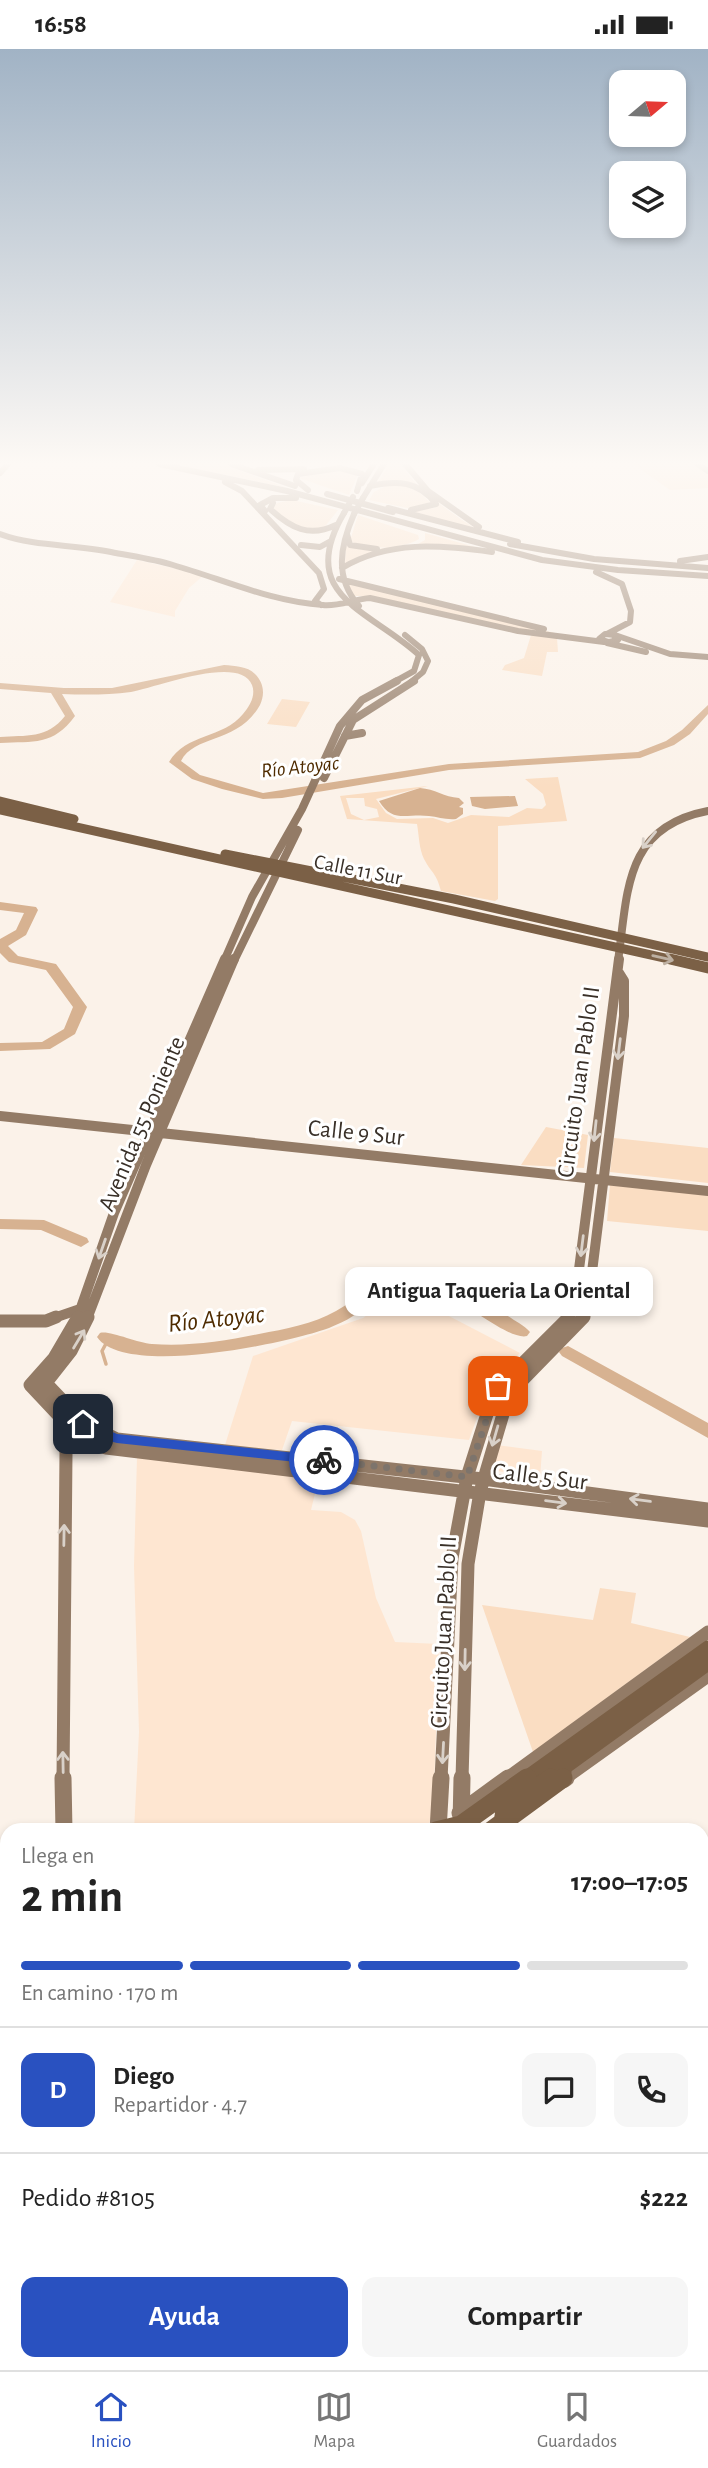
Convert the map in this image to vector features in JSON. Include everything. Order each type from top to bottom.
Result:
[{"type":"main road","points":[[197,572],[284,599],[356,611]]},
{"type":"main road","points":[[323,772],[340,726],[353,708],[408,676],[418,665],[419,655],[407,643],[356,611],[345,598],[342,572]]},
{"type":"main road","points":[[284,599],[320,596],[370,598],[518,631],[607,638],[632,618],[622,583],[598,572]]},
{"type":"main road","points":[[320,596],[324,587],[320,573],[328,573],[343,580],[548,630],[584,633],[669,656],[708,658]]},
{"type":"main road","points":[[323,772],[352,721],[373,703],[419,677],[428,666],[429,655],[425,649],[333,589],[328,573]]},
{"type":"main road","points":[[333,589],[315,601],[326,606],[345,598]]},
{"type":"main road","points":[[373,615],[371,607],[396,603]]},
{"type":"main road","points":[[584,633],[607,638]]},
{"type":"main road","points":[[345,736],[362,733]]},
{"type":"main road","name":"Avenida 55 Poniente","points":[[38,1384],[87,1327],[157,1130],[272,869],[323,772]]},
{"type":"main road","name":"Calle 11 Sur","points":[[0,801],[272,869]]},
{"type":"main road","name":"Calle 11 Sur","points":[[0,810],[428,904],[708,957]]},
{"type":"main road","name":"Circuito Juan Pablo II","points":[[438,1823],[452,1558],[465,1484],[494,1392],[572,1317],[624,1016],[624,981],[619,973],[620,941],[631,873],[642,848],[654,832],[673,819],[708,811]]},
{"type":"main road","name":"Calle 11 Sur","points":[[620,941],[708,968]]},
{"type":"main road","name":"Calle 9 Sur","points":[[0,1114],[708,1188]]},
{"type":"main road","name":"Avenida 55 Poniente","points":[[38,1384],[83,1308],[114,1213],[157,1130]]},
{"type":"main road","name":"Circuito Juan Pablo II","points":[[461,1822],[468,1564],[481,1485],[509,1394],[585,1319],[597,1177]]},
{"type":"main road","points":[[0,1321],[46,1321],[83,1308]]},
{"type":"main road","points":[[38,1384],[62,1402],[82,1433]]},
{"type":"main road","points":[[38,1384],[63,1422],[82,1433]]},
{"type":"main road","points":[[62,1402],[66,1453],[62,1703],[64,1823]]},
{"type":"main road","points":[[66,1453],[82,1433]]},
{"type":"main road","name":"Calle 5 Sur","points":[[82,1433],[106,1448],[173,1449],[465,1484],[708,1509]]},
{"type":"main road","name":"Calle 5 Sur","points":[[481,1485],[708,1521]]},
{"type":"main road","points":[[461,1822],[708,1632]]},
{"type":"main road","points":[[564,1772],[609,1726],[708,1648]]},
{"type":"main road","points":[[461,1822],[708,1663]]},
{"type":"main road","points":[[501,1823],[564,1772],[708,1676]]},
{"type":"shaded area","points":[[129,572],[192,572],[204,575],[189,588],[175,611],[175,617],[110,602]]},
{"type":"shaded area","points":[[348,583],[555,633],[539,633],[370,596],[353,596]]},
{"type":"shaded area","points":[[531,635],[557,638],[558,652],[547,652],[542,676],[502,670],[505,665],[524,658]]},
{"type":"shaded area","points":[[282,699],[310,702],[296,727],[267,724]]},
{"type":"shaded area","points":[[558,777],[567,821],[498,826],[498,899],[495,901],[441,891],[436,876],[422,855],[417,824],[347,819],[340,796],[428,786],[376,799],[386,813],[397,819],[433,818],[448,823],[471,815],[509,817],[527,808],[542,809],[546,805],[543,794],[525,779]],"holes":[[[346,798],[364,798],[365,806],[377,809],[379,817],[364,820],[351,814]]]},
{"type":"shaded area","points":[[420,788],[459,798],[464,803],[459,807],[463,808],[463,814],[456,819],[401,816],[390,813],[379,801]]},
{"type":"shaded area","points":[[515,796],[518,806],[485,809],[472,806],[470,797]]},
{"type":"shaded area","points":[[546,1127],[588,1135],[584,1168],[521,1165]]},
{"type":"shaded area","points":[[614,1138],[708,1148],[708,1183],[610,1172]]},
{"type":"shaded area","points":[[610,1185],[708,1195],[708,1231],[607,1221]]},
{"type":"shaded area","points":[[377,1308],[445,1314],[520,1353],[488,1387],[469,1440],[292,1421],[282,1450],[225,1445],[253,1356],[363,1318]]},
{"type":"shaded area","points":[[496,1445],[542,1451],[540,1478],[491,1470]]},
{"type":"shaded area","points":[[137,1457],[319,1477],[311,1510],[341,1512],[355,1520],[361,1531],[376,1598],[395,1642],[439,1644],[433,1818],[429,1823],[134,1823],[139,1732],[134,1566]]},
{"type":"shaded area","points":[[600,1588],[636,1593],[631,1623],[690,1637],[533,1752],[482,1605],[593,1620]]},
{"type":"waterway","name":"Río Atoyac","points":[[55,690],[112,691],[141,687],[211,669],[243,670],[255,680],[258,690],[257,700],[249,714],[240,724],[229,730],[187,747],[175,762],[196,777],[263,796],[449,767],[640,755],[670,743],[686,732],[708,708]]},
{"type":"waterway","name":"Río Atoyac","points":[[0,686],[55,690]]},
{"type":"waterway","name":"Río Atoyac","points":[[0,740],[39,739],[62,726],[70,716],[55,690]]},
{"type":"waterway","name":"Río Atoyac","points":[[0,906],[32,910],[21,932],[0,945]]},
{"type":"waterway","name":"Río Atoyac","points":[[0,946],[14,959],[51,967],[80,1007],[70,1031],[45,1046],[0,1047]]},
{"type":"waterway","name":"Río Atoyac","points":[[0,1224],[44,1225],[81,1242]]},
{"type":"waterway","name":"Río Atoyac","points":[[106,1337],[125,1346],[153,1350],[186,1350],[258,1340],[292,1333],[341,1316],[381,1290],[426,1291],[456,1296],[521,1332]]},
{"type":"waterway","points":[[106,1364],[102,1351],[108,1340]]},
{"type":"waterway","name":"Río Atoyac","points":[[568,1352],[708,1431]]},
{"type":"way so far","points":[[324,1460],[467,1477],[498,1386]]},
{"type":"place","name":"Antigua Taqueria La Oriental","points":[[498,1386]]},
{"type":"route","points":[[83,1424],[98,1433],[117,1439],[324,1460]]}]
